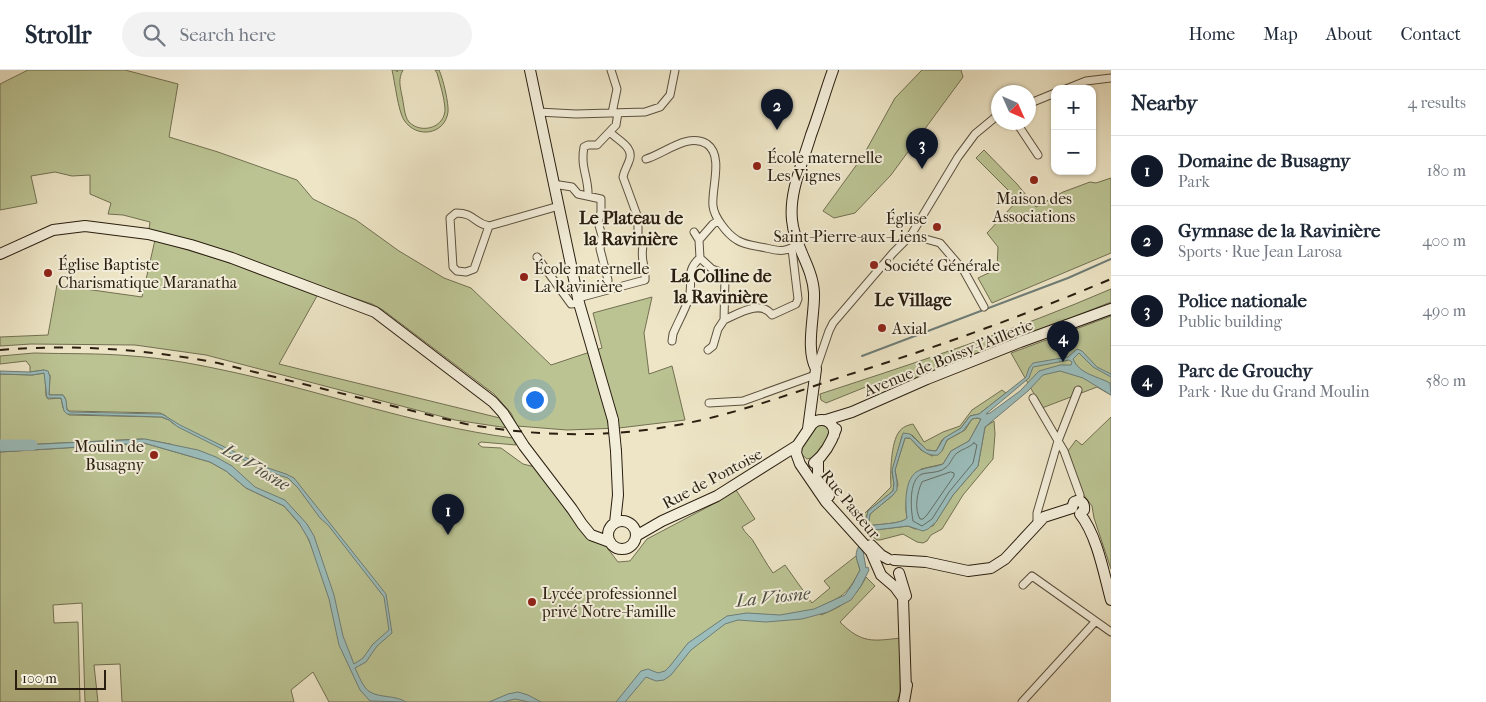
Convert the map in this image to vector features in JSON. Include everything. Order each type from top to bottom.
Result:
[{"type":"main road","points":[[530,70],[578,300],[613,420],[618,495],[611,532],[618,549],[624,549],[630,547],[636,536],[618,495]]},
{"type":"main road","points":[[818,460],[814,463],[802,462],[796,452],[808,429],[816,372],[812,350],[813,279],[795,246],[792,203],[799,173],[833,70]]},
{"type":"main road","points":[[0,254],[53,230],[77,226],[96,226],[148,234],[232,258],[375,312],[493,402],[582,524],[591,530],[611,532],[629,523]]},
{"type":"main road","name":"Avenue de Boissy-l'Aillerie","points":[[808,429],[814,422],[852,412],[927,379],[1020,342],[1111,309]]},
{"type":"main road","points":[[812,401],[817,413],[833,426],[834,435]]},
{"type":"main road","name":"Avenue de Boissy-l'Aillerie","points":[[818,460],[839,424],[852,412]]},
{"type":"main road","name":"Rue de Pontoise","points":[[636,536],[662,521],[717,496],[798,445]]},
{"type":"main road","name":"Rue de Pontoise","points":[[776,460],[802,462]]},
{"type":"main road","name":"Rue Pasteur","points":[[818,460],[818,474],[831,500],[857,533]]},
{"type":"main road","name":"Rue Pasteur","points":[[802,462],[826,502],[870,547],[891,560]]},
{"type":"main road","points":[[1080,501],[1074,502],[1076,511],[1092,533],[1111,600]]},
{"type":"main road","points":[[906,691],[904,603],[898,590],[881,575],[879,570],[882,563],[891,560],[932,563],[968,571],[991,568],[1000,564],[1012,553],[1044,517],[1076,511]]},
{"type":"main road","name":"Rue de Pontoise","points":[[629,523],[662,521]]},
{"type":"main road","name":"Rue Pasteur","points":[[870,547],[879,570]]},
{"type":"main road","points":[[891,560],[898,564],[908,600],[909,665],[904,702]]},
{"type":"main road","points":[[886,579],[894,578],[911,562]]},
{"type":"street","points":[[588,196],[582,159],[584,147],[597,145],[616,126],[617,89],[611,70]]},
{"type":"street","points":[[538,112],[576,114],[615,113],[644,112],[660,108],[670,95],[675,74]]},
{"type":"street","points":[[1076,85],[1086,81],[1111,78]]},
{"type":"street","points":[[1036,101],[1051,95]]},
{"type":"street","points":[[709,403],[743,401],[816,372],[833,323],[911,235],[961,153],[975,134],[991,121]]},
{"type":"street","points":[[1021,130],[1038,155]]},
{"type":"street","points":[[537,257],[571,304],[607,290],[645,280],[646,271],[641,257],[643,246],[638,235],[638,218],[623,177],[631,152],[626,145],[610,132]]},
{"type":"street","points":[[646,159],[654,157],[682,142],[699,141],[706,144],[714,154],[716,167],[713,207],[718,221],[737,241],[780,252],[795,246],[798,299],[796,304],[772,316],[770,312],[753,308],[724,320],[718,328],[713,346],[708,350]]},
{"type":"street","points":[[553,184],[572,187],[578,194],[601,200],[601,212],[598,222],[602,236],[600,250],[608,280],[607,290]]},
{"type":"street","points":[[489,226],[474,269],[466,272],[457,271],[453,267],[450,218],[456,213],[467,213],[481,225],[489,226],[559,206]]},
{"type":"street","points":[[699,240],[712,224],[718,221]]},
{"type":"street","points":[[694,232],[699,240],[700,258],[712,269],[723,273],[725,278],[724,320]]},
{"type":"street","points":[[911,235],[940,243],[964,271],[984,307]]},
{"type":"street","points":[[672,341],[673,334],[690,296],[692,265],[700,258]]},
{"type":"street","points":[[1037,524],[1037,512],[1058,441],[1078,390]]},
{"type":"street","points":[[1033,398],[1064,451],[1080,495],[1080,501]]},
{"type":"street","points":[[1023,585],[1032,576],[1111,632]]},
{"type":"street","points":[[1022,702],[1095,622]]},
{"type":"green space","points":[[28,70],[125,70],[178,84],[169,137],[297,180],[313,199],[356,220],[399,251],[444,278],[471,288],[551,365],[602,348],[593,313],[652,297],[644,333],[649,374],[672,366],[685,420],[619,428],[567,430],[517,426],[511,413],[494,394],[383,310],[372,304],[309,283],[226,251],[149,229],[150,222],[123,215],[108,214],[111,203],[90,194],[90,175],[72,176],[55,172],[31,176],[37,203],[0,210],[0,84]]},
{"type":"green space","points":[[392,70],[397,72],[398,70],[403,70],[400,76],[400,86],[407,119],[414,126],[426,128],[437,124],[444,115],[444,99],[435,70],[439,70],[448,108],[446,120],[442,126],[436,130],[422,132],[409,126],[400,110]]},
{"type":"green space","points":[[922,70],[961,70],[963,77],[891,175],[855,213],[834,218],[823,211],[863,156],[895,98]]},
{"type":"green space","points":[[984,150],[1036,207],[1063,192],[1090,182],[1096,183],[1111,178],[1111,253],[992,303],[978,278],[997,269],[998,247],[987,233],[1018,200],[976,158]]},
{"type":"green space","points":[[155,240],[224,261],[317,296],[279,364],[504,419],[508,428],[455,420],[206,355],[135,345],[31,344],[0,346],[0,337],[48,335],[57,285],[142,297]]},
{"type":"green space","points":[[1111,289],[1111,302],[894,388],[890,383],[883,380],[826,403],[821,400],[820,394],[1003,332]]},
{"type":"green space","points":[[1111,316],[1111,395],[1097,387],[1042,408],[1011,353]]},
{"type":"green space","points":[[34,353],[120,355],[186,363],[292,386],[438,425],[513,438],[516,445],[481,442],[478,444],[482,447],[501,448],[523,464],[535,467],[581,531],[592,540],[605,545],[618,562],[630,561],[647,539],[736,490],[755,519],[742,527],[743,529],[754,542],[773,573],[785,565],[812,603],[830,588],[824,581],[856,556],[860,570],[851,586],[838,598],[816,609],[821,615],[842,605],[853,596],[866,577],[875,586],[840,622],[862,638],[883,640],[901,638],[900,693],[897,702],[329,702],[313,672],[291,690],[294,702],[122,702],[120,664],[94,665],[98,702],[85,702],[82,603],[53,605],[54,623],[78,622],[80,702],[0,702],[0,452],[144,443],[210,462],[226,471],[246,488],[284,506],[303,528],[312,547],[314,543],[290,509],[255,490],[229,468],[170,444],[142,439],[0,446],[0,374],[32,375],[45,373],[46,396],[48,399],[61,398],[63,408],[69,415],[161,417],[175,425],[166,416],[160,413],[69,411],[63,395],[49,395],[50,375],[44,370],[30,372],[30,366],[26,361],[0,364],[0,356]]},
{"type":"green space","points":[[1002,390],[1006,393],[979,414],[970,416],[961,428],[942,440],[936,451],[927,450],[912,435],[902,436],[892,472],[893,491],[868,511],[864,529],[859,519],[891,487],[891,467],[894,443],[900,430],[905,426],[913,424],[924,442],[960,426],[972,410]]},
{"type":"green space","points":[[1111,417],[1111,569],[1094,518],[1092,506],[1083,494],[1068,451],[1076,440],[1082,445]]},
{"type":"green space","points":[[972,419],[981,419],[969,441],[951,451],[943,464],[921,469],[907,498],[907,518],[895,523],[868,526],[870,514],[893,495],[898,485],[895,470],[905,438],[910,438],[921,450],[932,456],[942,451],[947,440],[965,430]]},
{"type":"green space","points":[[994,421],[993,459],[963,495],[942,529],[931,535],[923,543],[917,542],[903,534],[877,540],[868,533],[875,530],[908,526],[915,529],[933,526],[953,495],[978,466],[985,427]]},
{"type":"green space","points":[[820,424],[829,429],[829,437],[814,457],[807,459],[801,454],[803,445],[810,433]]},
{"type":"water","points":[[1077,349],[1082,351],[1097,367],[1111,374],[1111,377],[1093,367],[1079,353],[1073,359],[1079,368],[1110,383],[1111,395],[1083,378],[1060,371],[1043,375],[1028,391],[985,427],[978,466],[953,495],[936,522],[928,529],[923,531],[908,526],[875,530],[868,533],[864,529],[868,511],[893,491],[892,470],[903,433],[910,434],[927,450],[936,451],[944,438],[961,428],[970,416],[979,414],[1026,377],[1033,363],[1068,357]],"holes":[[[1069,360],[1072,362],[1071,365],[1060,365],[1039,371],[1020,391],[986,414],[1029,378],[1033,367]],[[972,419],[981,419],[969,441],[951,451],[943,464],[920,470],[911,478],[906,498],[907,518],[895,523],[868,526],[870,514],[897,490],[895,470],[905,438],[910,438],[926,453],[938,455],[947,440],[963,431]]]},
{"type":"water","points":[[0,371],[30,372],[48,371],[50,377],[49,395],[63,395],[66,400],[67,410],[70,412],[162,414],[180,425],[265,467],[294,478],[386,594],[392,633],[377,646],[366,662],[355,668],[361,681],[370,692],[406,702],[370,701],[360,690],[339,645],[329,599],[309,540],[299,523],[284,506],[246,488],[226,471],[210,462],[144,443],[0,452],[0,446],[145,439],[198,450],[216,457],[232,466],[255,487],[285,500],[307,524],[314,536],[334,595],[343,636],[354,664],[363,658],[373,644],[389,630],[384,597],[328,525],[320,518],[298,488],[288,478],[266,471],[178,427],[162,417],[67,414],[64,411],[61,398],[47,398],[44,373],[32,375],[0,374]]},
{"type":"water","points":[[859,546],[863,551],[866,568],[868,567],[869,570],[851,600],[828,612],[802,619],[766,622],[738,620],[725,624],[691,650],[671,675],[664,680],[656,681],[646,677],[625,702],[616,702],[641,671],[648,669],[658,673],[665,671],[688,643],[727,616],[747,613],[780,615],[814,609],[845,595],[860,570],[856,556]]},
{"type":"water","points":[[518,692],[541,702],[515,699],[503,702],[489,702],[508,694]]},
{"type":"waterway","points":[[862,356],[1068,278],[1111,259]]},
{"type":"waterway","name":"La Viosne","points":[[0,445],[32,445]]},
{"type":"railway","points":[[0,350],[82,348],[164,354],[218,363],[466,424],[529,432],[591,434],[652,429],[683,424],[762,403],[909,355],[1011,319],[1111,279]]},
{"type":"place","name":"Gymnase de la Ravinière","points":[[777,130]]},
{"type":"place","name":"École maternelle Les Vignes","points":[[757,166]]},
{"type":"place","name":"Police nationale","points":[[922,169]]},
{"type":"place","name":"Maison des Associations","points":[[1034,180]]},
{"type":"place","name":"Église Saint-Pierre-aux-Liens","points":[[937,227]]},
{"type":"place","name":"Société Générale","points":[[874,265]]},
{"type":"place","name":"Église Baptiste Charismatique Maranatha","points":[[48,273]]},
{"type":"place","name":"École maternelle La Ravinière","points":[[524,277]]},
{"type":"place","name":"Axial","points":[[882,328]]},
{"type":"place","name":"Parc de Grouchy","points":[[1063,362]]},
{"type":"place","name":"Moulin de Busagny","points":[[154,455]]},
{"type":"place","name":"Domaine de Busagny","points":[[448,535]]},
{"type":"place","name":"Lycée professionnel privé Notre-Famille","points":[[532,602]]},
{"type":"district","name":"Le Plateau de la Ravinière","points":[[631,228]]},
{"type":"district","name":"La Colline de la Ravinière","points":[[721,286]]},
{"type":"district","name":"Le Village","points":[[913,300]]}]
